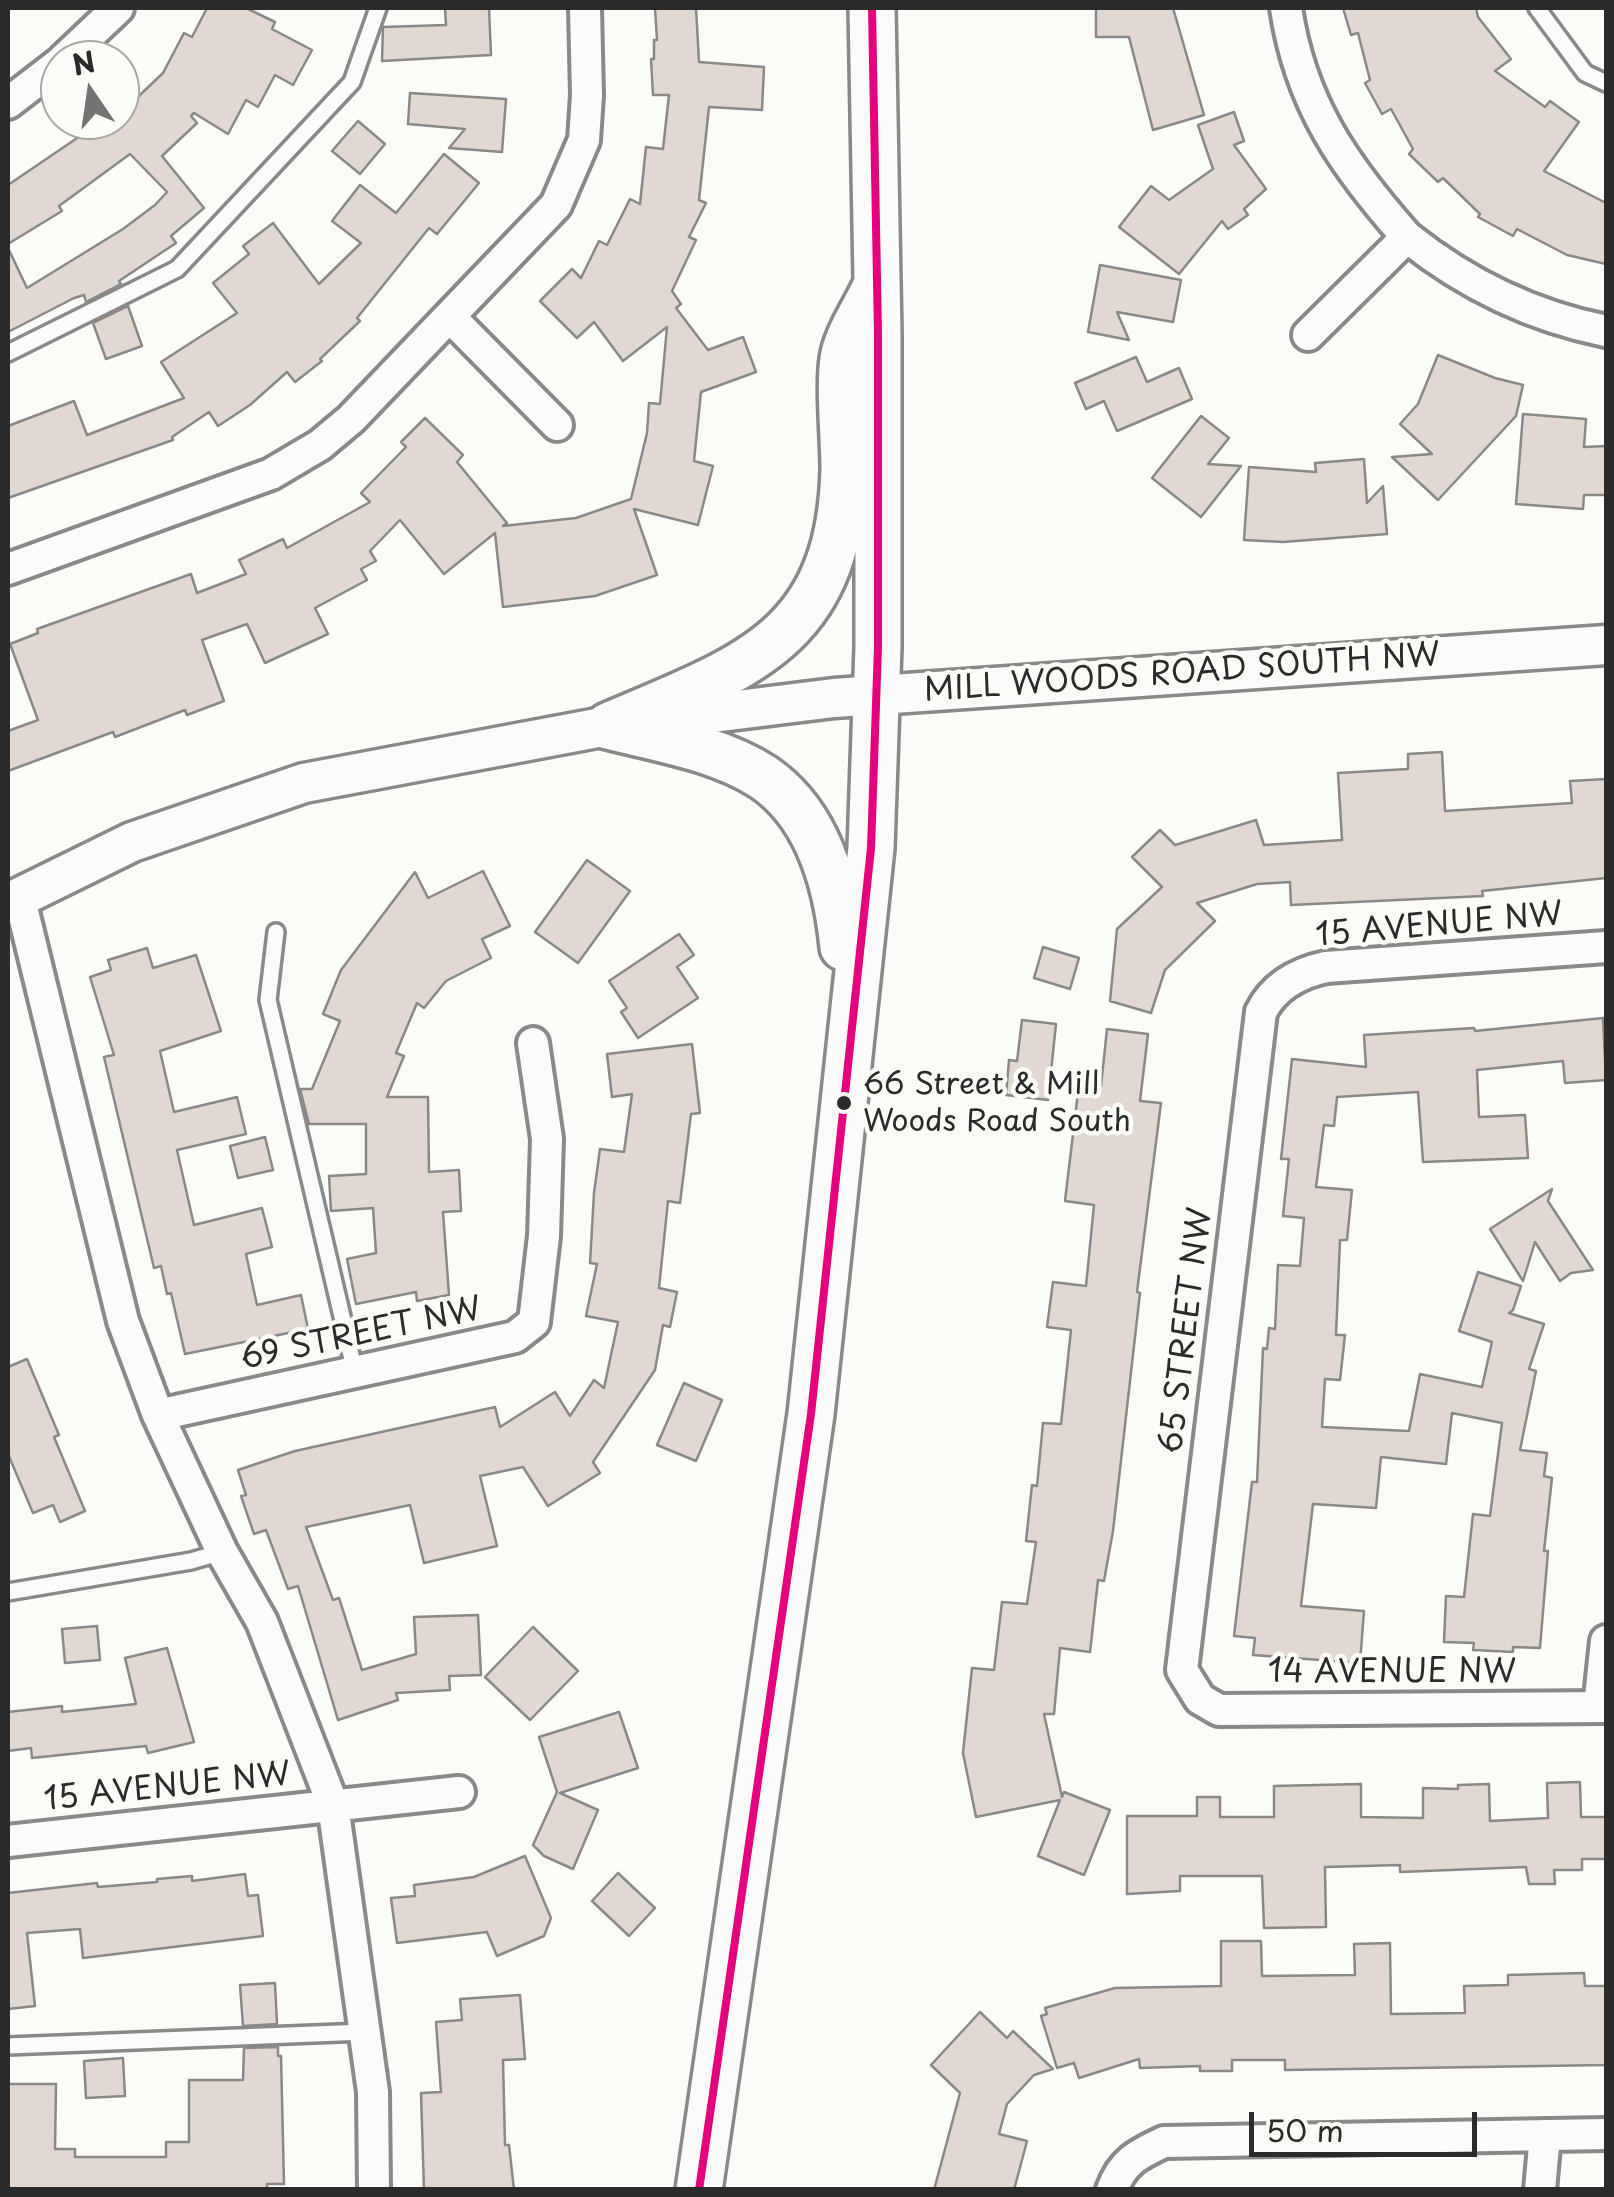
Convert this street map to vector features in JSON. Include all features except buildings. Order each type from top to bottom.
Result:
[{"type":"main road","points":[[699,2190],[811,1414],[871,848],[878,424],[872,8]]},
{"type":"main road","points":[[608,726],[752,659],[782,637],[797,620],[826,567],[839,529],[844,472],[844,355],[876,285]]},
{"type":"main road","points":[[608,726],[731,762],[762,777],[798,814],[826,862],[836,892],[844,956],[849,1064]]},
{"type":"street","points":[[84,40],[118,8]]},
{"type":"street","points":[[8,570],[244,485],[295,461],[351,419],[556,205],[576,162],[586,118],[585,8]]},
{"type":"street","points":[[1286,8],[1298,66],[1325,131],[1370,196],[1406,237],[1438,262],[1504,300],[1571,324],[1606,331]]},
{"type":"street","points":[[8,103],[40,78]]},
{"type":"street","points":[[1308,335],[1406,237]]},
{"type":"street","points":[[451,318],[557,424]]},
{"type":"street","name":"MILL WOODS ROAD SOUTH NW","points":[[13,899],[132,842],[304,782],[608,726],[875,695],[1606,645]]},
{"type":"street","points":[[13,899],[123,1320],[158,1415],[222,1552],[262,1622],[333,1804],[373,2092],[374,2190]]},
{"type":"street","name":"15 AVENUE NW","points":[[1281,988],[1302,972],[1326,967],[1606,947]]},
{"type":"street","name":"65 STREET NW","points":[[1192,1689],[1182,1670],[1182,1650],[1261,1012],[1269,996],[1281,988]]},
{"type":"street","name":"69 STREET NW","points":[[158,1415],[515,1337],[534,1322],[544,1236],[547,1139],[533,1042]]},
{"type":"street","name":"14 AVENUE NW","points":[[1192,1689],[1219,1710],[1603,1707],[1606,1641]]},
{"type":"street","points":[[333,1804],[460,1792]]},
{"type":"street","name":"15 AVENUE NW","points":[[8,1841],[333,1804]]},
{"type":"street","points":[[1112,2190],[1119,2170],[1136,2154],[1164,2142],[1606,2134]]},
{"type":"street","points":[[1540,2190],[1545,2135]]},
{"type":"lane","points":[[8,354],[177,269],[352,82],[378,8]]},
{"type":"lane","points":[[1538,8],[1585,73],[1606,83]]},
{"type":"lane","points":[[276,932],[268,1000],[355,1372]]},
{"type":"lane","points":[[8,1592],[192,1561],[222,1552]]},
{"type":"lane","points":[[8,2046],[365,2032]]},
{"type":"transit line","points":[[699,2190],[811,1414],[871,848],[878,647],[872,8]]},
{"type":"place","name":"66 Street & Mill Woods Road South","points":[[844,1103]]}]
